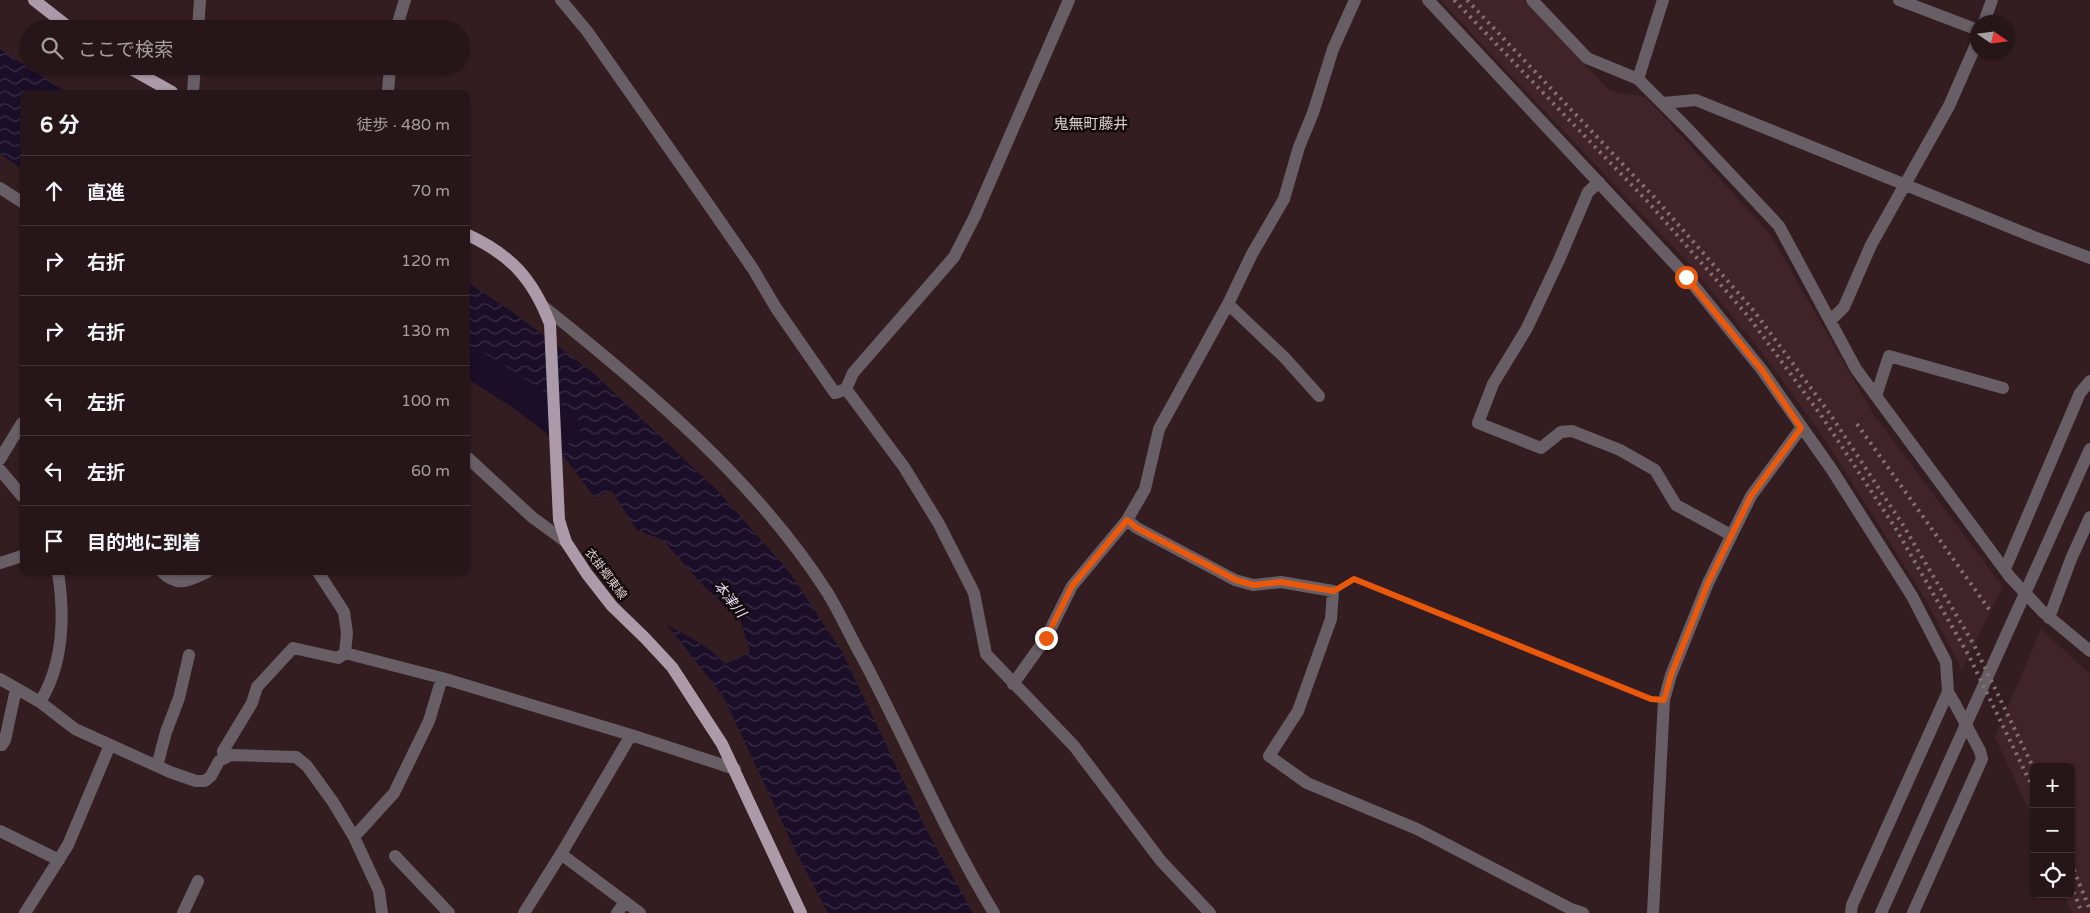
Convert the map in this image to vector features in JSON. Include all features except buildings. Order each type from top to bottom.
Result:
[{"type":"main road","points":[[34,0],[60,20]]},
{"type":"main road","points":[[142,75],[168,90]]},
{"type":"main road","name":"衣掛郷東線","points":[[470,236],[503,256],[520,269],[544,307],[550,324],[559,520],[566,542],[587,574],[612,606],[672,667],[722,744],[801,913]]},
{"type":"street","points":[[199,20],[200,0]]},
{"type":"street","points":[[399,20],[405,0]]},
{"type":"street","points":[[561,0],[587,32],[702,195],[753,269],[776,308],[835,393],[846,389],[853,373],[954,257],[975,216],[1069,0]]},
{"type":"street","points":[[1013,684],[1046,638],[1072,586],[1127,520],[1145,489],[1159,429],[1228,304],[1252,254],[1284,199],[1299,147],[1313,113],[1333,49],[1354,0]]},
{"type":"street","points":[[1428,0],[1599,182],[1698,291],[1762,370],[1832,470],[1912,596],[1946,662],[1948,692],[1982,759],[1913,913]]},
{"type":"street","points":[[1532,0],[1587,58],[1638,79],[1779,226],[1856,368],[1876,396],[2007,573],[2046,615],[2090,651]]},
{"type":"street","points":[[1638,79],[1663,0]]},
{"type":"street","points":[[1899,0],[1970,27]]},
{"type":"street","points":[[1987,15],[1992,0]]},
{"type":"street","points":[[1830,321],[1844,307],[1871,245],[1949,106],[1970,58]]},
{"type":"street","points":[[193,90],[194,75]]},
{"type":"street","points":[[388,90],[389,75]]},
{"type":"street","points":[[1663,103],[1696,100],[2090,258]]},
{"type":"street","points":[[1599,182],[1588,192],[1527,328],[1494,384],[1478,422],[1541,448],[1561,432],[1572,431],[1620,450],[1655,470],[1676,505],[1731,535]]},
{"type":"street","points":[[0,188],[20,201]]},
{"type":"street","points":[[1228,304],[1284,357],[1320,396]]},
{"type":"street","points":[[544,307],[730,470],[783,530],[828,593],[966,866],[994,913]]},
{"type":"street","points":[[1876,396],[1888,356],[2002,388]]},
{"type":"street","points":[[2007,573],[2080,393],[2090,381]]},
{"type":"street","points":[[846,389],[904,467],[939,524],[974,593],[986,654],[1074,746],[1161,861],[1210,913]]},
{"type":"street","points":[[0,459],[20,426]]},
{"type":"street","points":[[1652,913],[1664,700],[1671,675],[1708,583],[1751,496],[1801,428]]},
{"type":"street","points":[[1881,913],[2090,449]]},
{"type":"street","points":[[470,460],[532,517],[566,542]]},
{"type":"street","points":[[0,470],[20,494]]},
{"type":"street","points":[[2046,615],[2090,518]]},
{"type":"street","points":[[1127,520],[1137,528],[1236,580],[1253,585],[1281,582],[1334,591],[1331,619],[1298,711],[1269,756],[1308,783],[1417,829],[1583,913]]},
{"type":"street","points":[[0,563],[20,557]]},
{"type":"street","points":[[40,702],[55,671],[59,653],[62,602],[58,575]]},
{"type":"street","points":[[165,575],[168,578],[184,582],[200,575]]},
{"type":"street","points":[[224,757],[223,751],[252,703],[257,687],[292,648],[338,658],[345,653],[347,633],[344,612],[320,575]]},
{"type":"street","points":[[345,653],[442,678],[631,735],[735,769]]},
{"type":"street","points":[[157,766],[166,732],[179,698],[189,655]]},
{"type":"street","points":[[354,837],[394,792],[429,721],[442,678]]},
{"type":"street","points":[[0,679],[40,702],[76,729],[157,766],[196,781],[205,781],[211,776],[219,761],[230,755],[296,756],[307,766],[328,795],[354,837],[371,870],[379,891],[382,913]]},
{"type":"street","points":[[0,744],[2,745],[6,740],[16,689]]},
{"type":"street","points":[[1851,913],[1852,905],[1948,692]]},
{"type":"street","points":[[524,913],[631,735]]},
{"type":"street","points":[[25,913],[68,844],[110,745]]},
{"type":"street","points":[[0,831],[59,860]]},
{"type":"street","points":[[561,854],[621,908],[640,913]]},
{"type":"street","points":[[395,856],[449,913]]},
{"type":"street","points":[[183,913],[198,881]]},
{"type":"path","points":[[1334,591],[1354,579],[1651,699],[1664,700]]},
{"type":"shaded area","points":[[1440,0],[1523,0],[1610,91],[1646,97],[1770,234],[1874,415],[2003,587],[1962,670],[1926,600],[1822,435],[1760,350],[1692,267]]},
{"type":"shaded area","points":[[2041,629],[2090,674],[2090,913],[2072,913],[2066,898],[2075,898],[2075,763],[2030,763],[2030,812],[1995,737]]},
{"type":"water","points":[[0,49],[20,62],[20,75],[40,75],[63,90],[20,90],[20,168],[0,154]]},
{"type":"water","points":[[470,284],[511,311],[591,371],[718,491],[790,573],[842,652],[926,829],[973,913],[828,913],[797,854],[723,696],[667,625],[705,647],[725,664],[750,652],[741,622],[698,580],[663,540],[637,530],[611,490],[595,498],[531,413],[533,384],[509,368],[476,360],[470,365]]},
{"type":"waterway","name":"本津川","points":[[470,362],[522,395],[565,428]]},
{"type":"railway","points":[[1454,0],[1648,202],[1748,316],[1823,418],[1896,529],[1969,656],[2030,782]]},
{"type":"railway","points":[[1467,0],[1654,197],[1754,311],[1830,414],[1903,525],[1974,645],[2031,763]]},
{"type":"railway","points":[[1857,424],[1991,612]]},
{"type":"railway","points":[[2075,873],[2090,910]]},
{"type":"railway","points":[[2075,895],[2082,913]]},
{"type":"district","name":"鬼無町藤井","points":[[1091,124]]},
{"type":"route","points":[[1046,638],[1072,586],[1127,520],[1137,528],[1236,580],[1253,585],[1281,582],[1334,591],[1354,579],[1651,699],[1664,700],[1671,675],[1708,583],[1731,535],[1751,496],[1801,428],[1762,370],[1686,277]]}]
